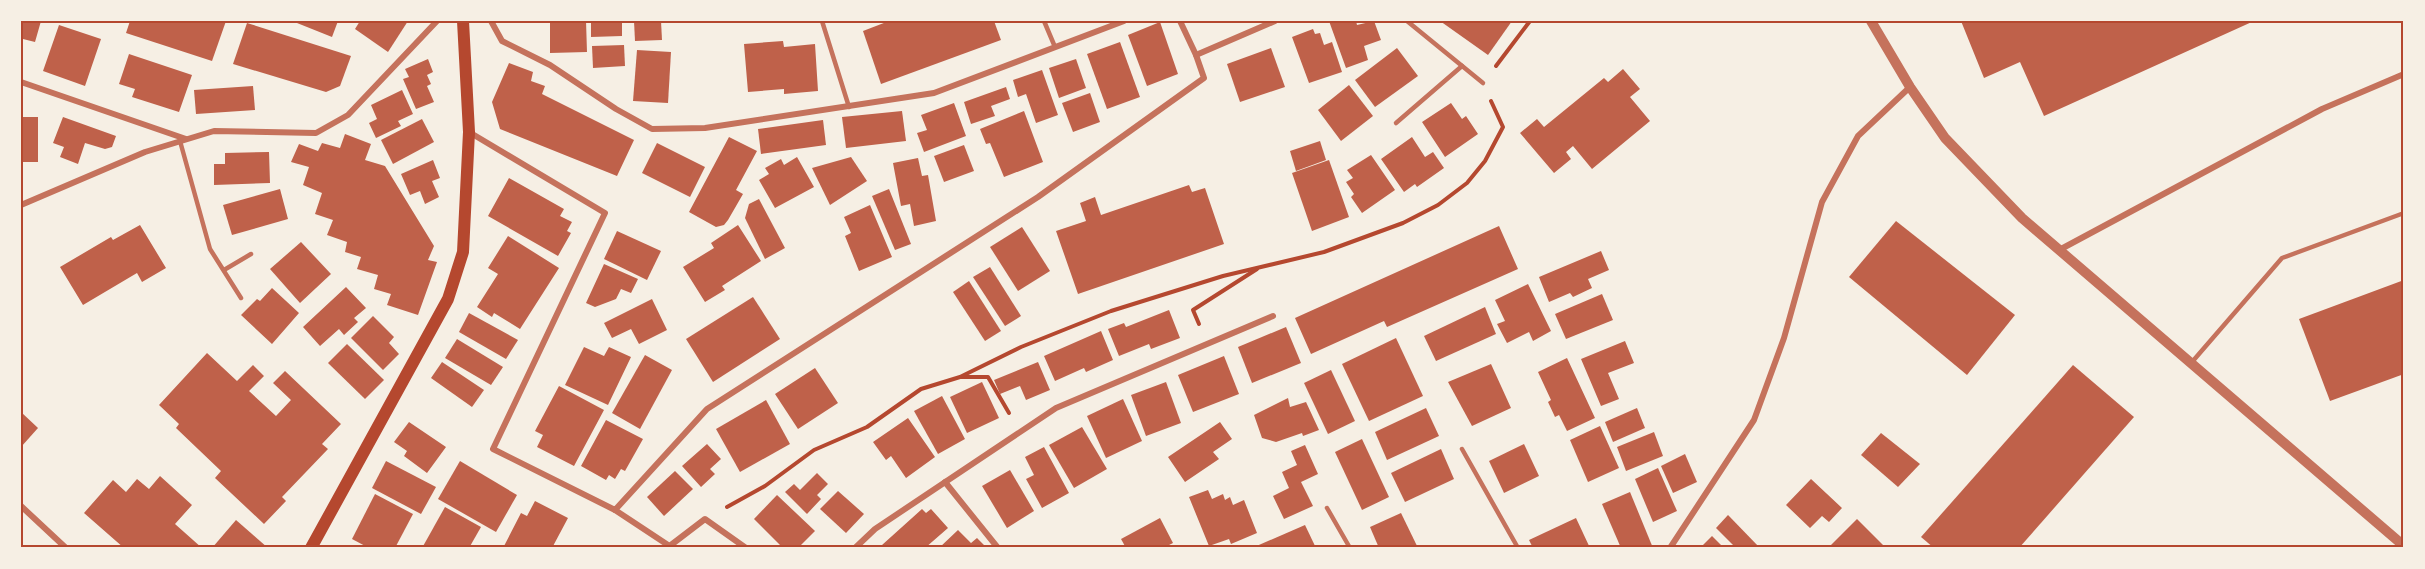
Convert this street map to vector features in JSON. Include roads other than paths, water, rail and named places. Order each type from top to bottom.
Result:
[{"type":"main road","points":[[311,548],[448,299],[463,252],[469,132],[463,21]]},
{"type":"street","points":[[21,205],[145,152],[214,131],[316,133],[348,115],[437,21]]},
{"type":"street","points":[[491,21],[502,41],[550,65],[616,109],[652,129],[705,128],[934,93],[1124,21]]},
{"type":"street","points":[[615,510],[707,409],[1038,197],[1204,78],[1180,21]]},
{"type":"street","points":[[1196,55],[1275,21]]},
{"type":"street","points":[[1871,21],[1910,87],[1945,138],[2022,218],[2061,249],[2404,546]]},
{"type":"street","points":[[2061,249],[2322,109],[2404,74]]},
{"type":"street","points":[[21,82],[184,140]]},
{"type":"street","points":[[1670,548],[1754,420],[1784,338],[1822,202],[1858,136],[1910,87]]},
{"type":"street","points":[[469,132],[604,213],[493,449],[615,510],[667,546],[705,519],[746,548]]},
{"type":"street","points":[[855,548],[875,530],[1056,408],[1273,316]]},
{"type":"street","points":[[945,482],[998,548]]},
{"type":"street","points":[[21,506],[66,548]]},
{"type":"lane","points":[[822,21],[849,107]]},
{"type":"lane","points":[[1044,21],[1055,47]]},
{"type":"lane","points":[[1407,21],[1484,83]]},
{"type":"lane","points":[[1396,123],[1462,66]]},
{"type":"lane","points":[[184,140],[210,249],[241,298]]},
{"type":"lane","points":[[2192,362],[2282,258],[2404,213]]},
{"type":"lane","points":[[224,270],[251,254]]},
{"type":"lane","points":[[1462,449],[1518,548]]},
{"type":"lane","points":[[1327,508],[1350,548]]}]
